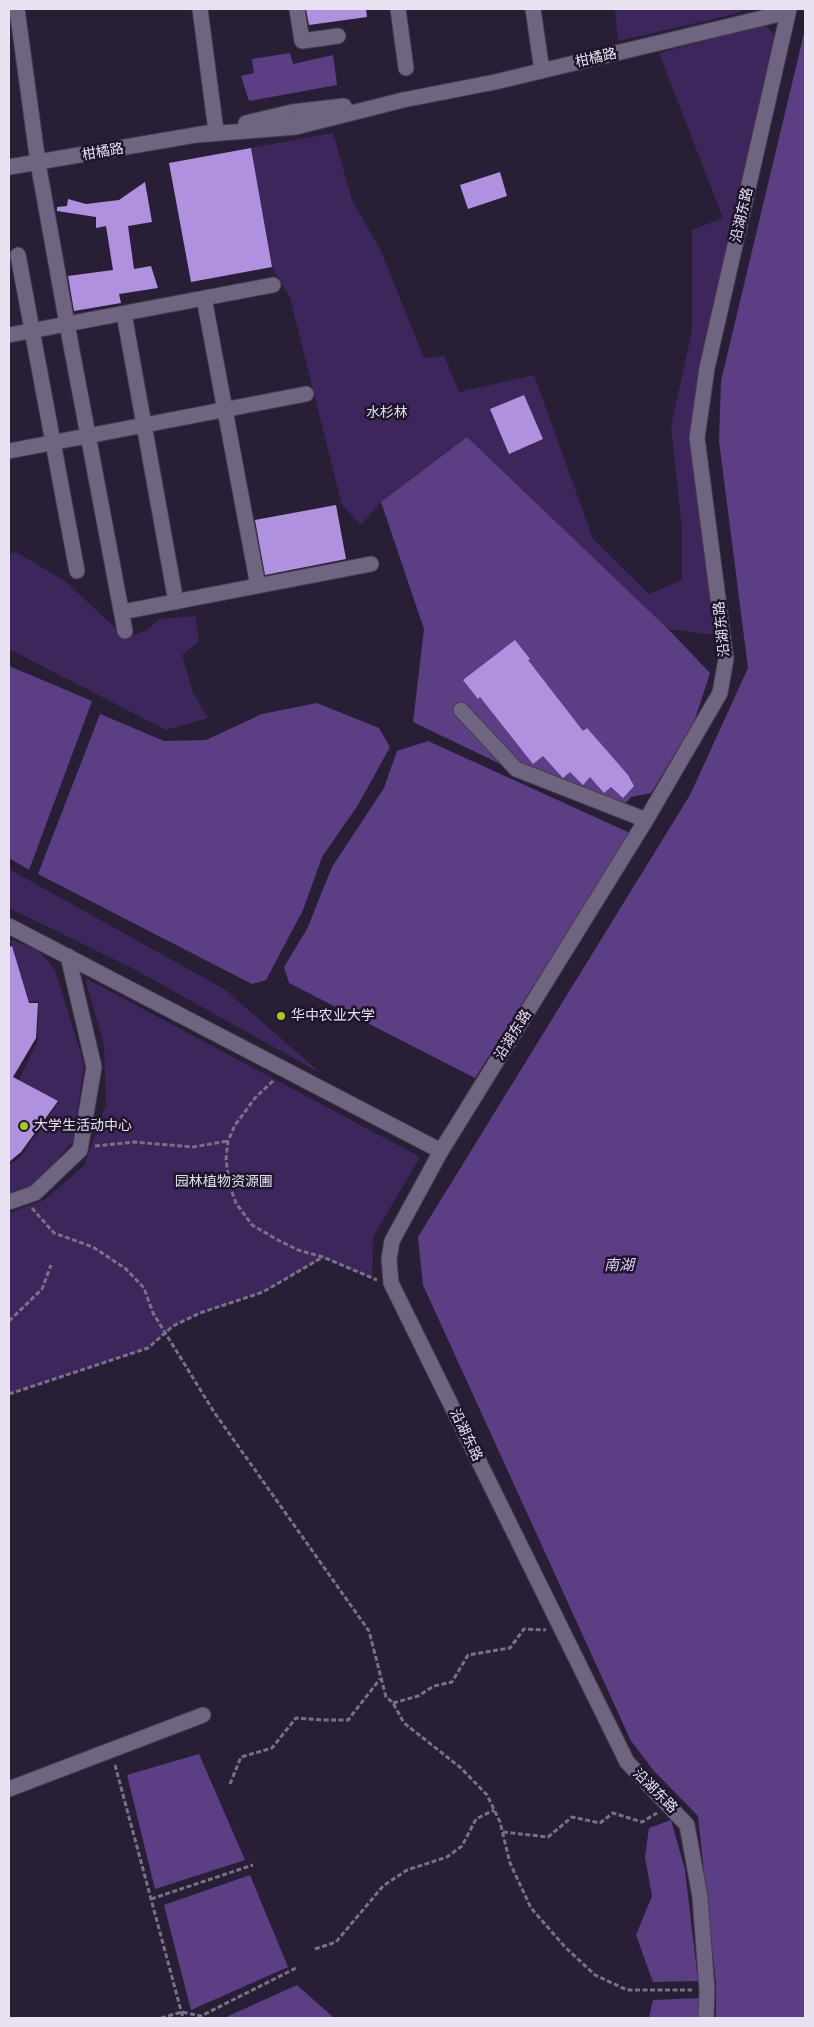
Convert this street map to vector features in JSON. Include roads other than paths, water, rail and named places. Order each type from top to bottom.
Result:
[{"type":"street","points":[[17,9],[38,163],[125,631]]},
{"type":"street","points":[[200,9],[216,131]]},
{"type":"street","points":[[298,9],[302,41],[338,36]]},
{"type":"street","points":[[398,9],[406,68]]},
{"type":"street","points":[[533,9],[542,71]]},
{"type":"street","name":"柑橘路","points":[[197,135],[296,127],[403,100],[542,71],[789,10]]},
{"type":"street","name":"沿湖东路","points":[[706,2018],[707,1990],[700,1898],[687,1825],[627,1762],[391,1283],[389,1259],[392,1241],[441,1151],[646,820],[720,692],[726,659],[698,438],[708,368],[789,10]]},
{"type":"street","name":"柑橘路","points":[[9,167],[197,135],[292,112],[403,100]]},
{"type":"street","points":[[18,256],[77,571]]},
{"type":"street","points":[[9,335],[273,285]]},
{"type":"street","points":[[204,298],[258,586]]},
{"type":"street","points":[[124,314],[176,602]]},
{"type":"street","points":[[9,451],[306,394]]},
{"type":"street","points":[[122,612],[371,564]]},
{"type":"street","points":[[461,710],[516,770],[646,820]]},
{"type":"street","points":[[9,926],[441,1151]]},
{"type":"street","points":[[16,1199],[35,1193],[80,1150],[94,1067],[68,956]]},
{"type":"street","points":[[9,1789],[204,1715]]},
{"type":"water","name":"南湖","points":[[805,29],[805,2018],[716,2018],[716,1984],[698,1816],[654,1771],[631,1741],[423,1285],[418,1237],[690,795],[748,668],[719,441],[721,381]]},
{"type":"water","points":[[290,53],[293,64],[333,55],[337,85],[249,101],[241,76],[254,73],[252,59]]},
{"type":"water","points":[[467,437],[668,629],[710,673],[694,722],[651,793],[631,797],[617,813],[515,771],[413,722],[424,629],[381,502]]},
{"type":"water","points":[[9,666],[92,701],[29,870],[9,858]]},
{"type":"water","points":[[317,703],[379,728],[390,747],[358,805],[322,857],[303,910],[266,980],[252,984],[38,874],[100,714],[164,741],[206,740],[262,714]]},
{"type":"water","points":[[428,741],[630,833],[475,1078],[289,983],[284,967],[307,929],[332,867],[384,788],[397,751]]},
{"type":"water","points":[[199,1754],[245,1860],[155,1889],[127,1775]]},
{"type":"water","points":[[671,1820],[685,1870],[698,1981],[653,1982],[636,1935],[652,1896],[645,1857],[649,1828]]},
{"type":"water","points":[[250,1875],[288,1967],[191,2010],[164,1905]]},
{"type":"water","points":[[297,1985],[334,2018],[224,2018]]},
{"type":"water","points":[[700,1998],[701,2018],[649,2018],[653,2000]]},
{"type":"place","name":"华中农业大学","points":[[281,1016]]},
{"type":"place","name":"大学生活动中心","points":[[24,1126]]},
{"type":"park label","name":"水杉林","points":[[387,413]]},
{"type":"park label","name":"园林植物资源圃","points":[[224,1182]]}]
